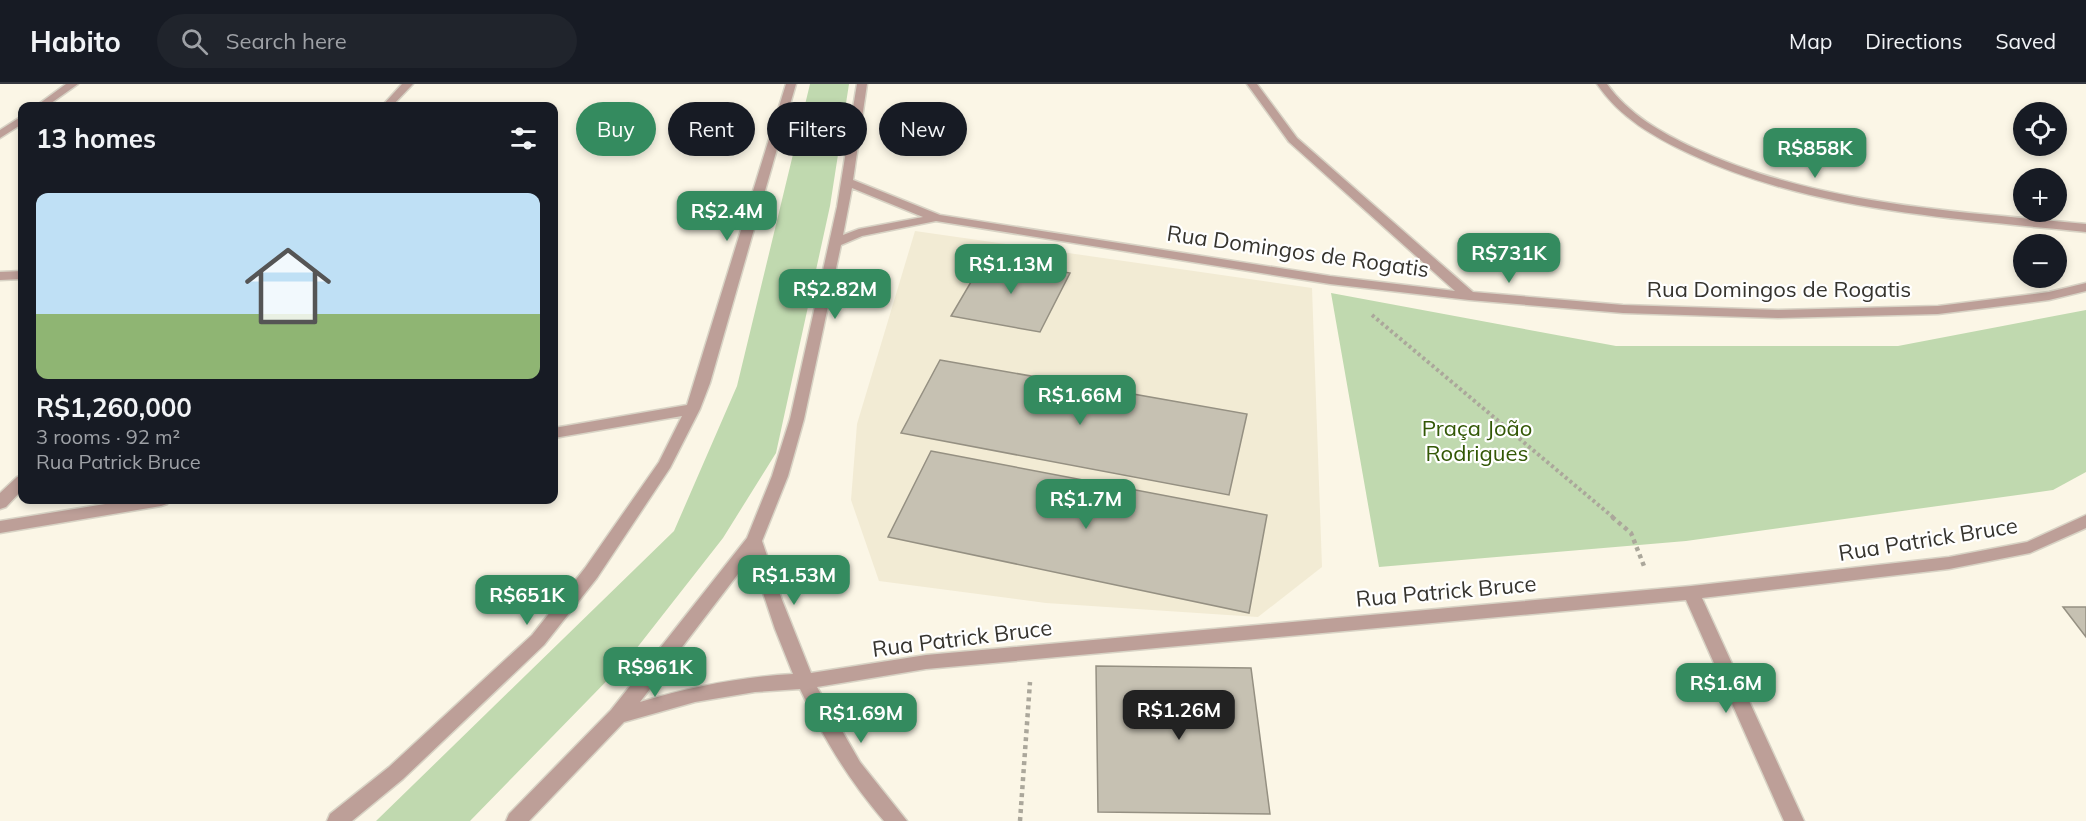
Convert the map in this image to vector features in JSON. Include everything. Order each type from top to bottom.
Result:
[{"type":"street","points":[[47,102],[73,84]]},
{"type":"street","points":[[391,102],[408,84]]},
{"type":"street","points":[[786,102],[791,84]]},
{"type":"street","points":[[859,102],[862,84]]},
{"type":"street","points":[[1252,84],[1293,140],[1469,296]]},
{"type":"street","points":[[1602,84],[1608,94],[1629,114],[1656,133],[1695,153],[1769,182],[1832,198],[1921,211],[2086,228]]},
{"type":"street","points":[[0,135],[18,122]]},
{"type":"street","points":[[337,821],[396,773],[538,640],[591,573],[658,474],[693,409],[703,383],[744,237],[770,156]]},
{"type":"street","points":[[516,821],[618,716],[754,540],[780,476],[798,419],[836,243],[851,156]]},
{"type":"street","name":"Rua Domingos de Rogatis","points":[[847,182],[937,218],[1330,280],[1469,296],[1623,309],[1778,314],[1938,310],[2049,296],[2086,287]]},
{"type":"street","name":"Rua Domingos de Rogatis","points":[[836,243],[859,233],[937,218]]},
{"type":"street","points":[[2042,223],[2086,237]]},
{"type":"street","points":[[0,276],[18,274]]},
{"type":"street","points":[[558,432],[693,409]]},
{"type":"street","points":[[0,503],[18,485]]},
{"type":"street","points":[[0,527],[137,504]]},
{"type":"street","name":"Rua Patrick Bruce","points":[[618,716],[695,694],[755,684],[805,681],[926,662],[1691,592],[1949,563],[2030,547],[2086,521]]},
{"type":"street","points":[[754,540],[767,583],[805,681],[853,769],[897,821]]},
{"type":"street","points":[[1691,592],[1794,821]]},
{"type":"path","points":[[1330,280],[1631,533],[1655,594]]},
{"type":"path","points":[[1020,821],[1025,728],[1033,652]]},
{"type":"shaded area","points":[[915,231],[1312,288],[1322,567],[1258,617],[1046,603],[879,581],[851,500],[857,424]]},
{"type":"green space","points":[[810,84],[849,84],[846,102],[806,102]]},
{"type":"green space","points":[[793,156],[838,156],[830,206],[776,453],[723,538],[629,658],[470,821],[376,821],[674,531],[737,386]]},
{"type":"green space","name":"Praça João Rodrigues","points":[[1331,293],[1616,346],[1898,346],[2086,310],[2086,472],[2053,490],[1686,541],[1379,567]]},
{"type":"building","points":[[985,258],[1070,273],[1040,332],[951,316]]},
{"type":"building","points":[[940,360],[1247,414],[1229,495],[901,433]]},
{"type":"building","points":[[931,451],[1267,515],[1249,613],[888,537]]},
{"type":"building","points":[[2063,607],[2086,607],[2086,637]]},
{"type":"building","points":[[1096,666],[1251,668],[1270,814],[1098,812]]}]
